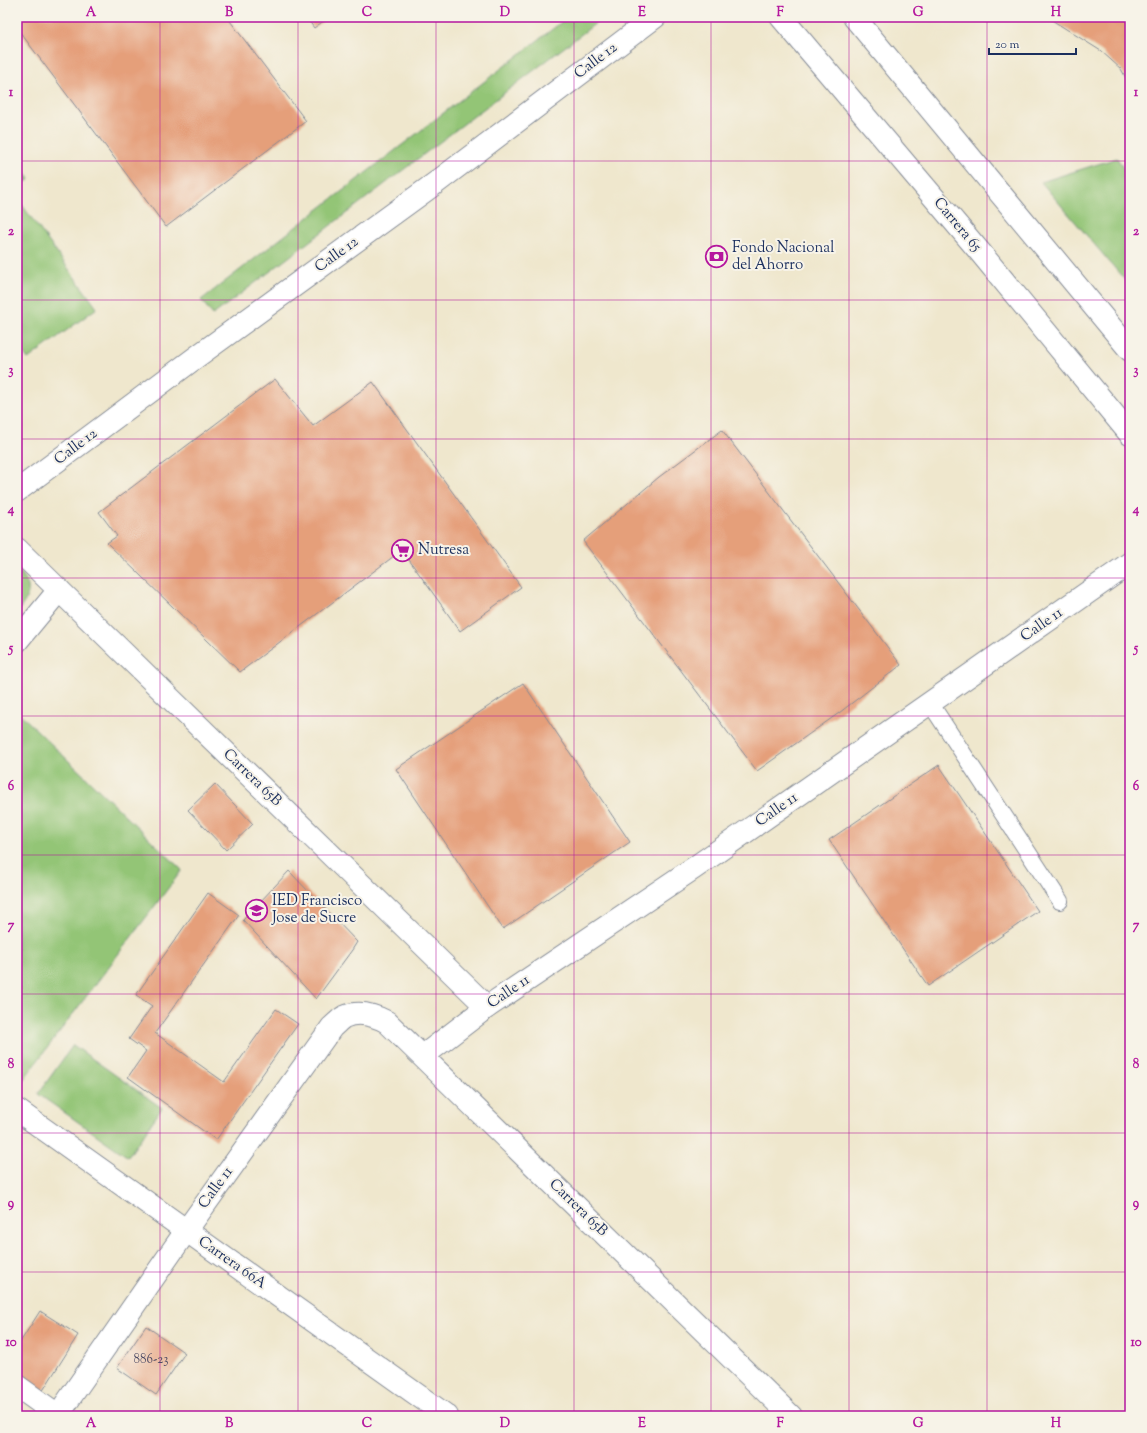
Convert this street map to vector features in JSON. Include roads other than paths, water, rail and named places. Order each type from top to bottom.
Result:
[{"type":"street","name":"Calle 12","points":[[17,491],[195,358],[437,182],[655,17]]},
{"type":"street","name":"Carrera 65","points":[[781,17],[980,252],[1130,434]]},
{"type":"street","points":[[854,17],[1130,350]]},
{"type":"street","name":"Carrera 65B","points":[[17,548],[487,1007]]},
{"type":"street","name":"Calle 11","points":[[423,1056],[487,1007],[694,868],[1130,563]]},
{"type":"street","points":[[17,642],[59,590]]},
{"type":"street","name":"Carrera 65B","points":[[358,1013],[374,1015],[387,1022],[791,1416]]},
{"type":"street","name":"Calle 11","points":[[59,1415],[186,1231],[332,1027],[344,1017],[358,1013]]},
{"type":"street","name":"Carrera 66A","points":[[17,1110],[447,1416]]},
{"type":"street","points":[[17,1386],[59,1415]]},
{"type":"lane","points":[[930,703],[1060,901]]},
{"type":"place","name":"Fondo Nacional del Ahorro","points":[[716,257]]},
{"type":"place","name":"Nutresa","points":[[402,550]]},
{"type":"place","name":"IED Francisco Jose de Sucre","points":[[256,910]]}]
